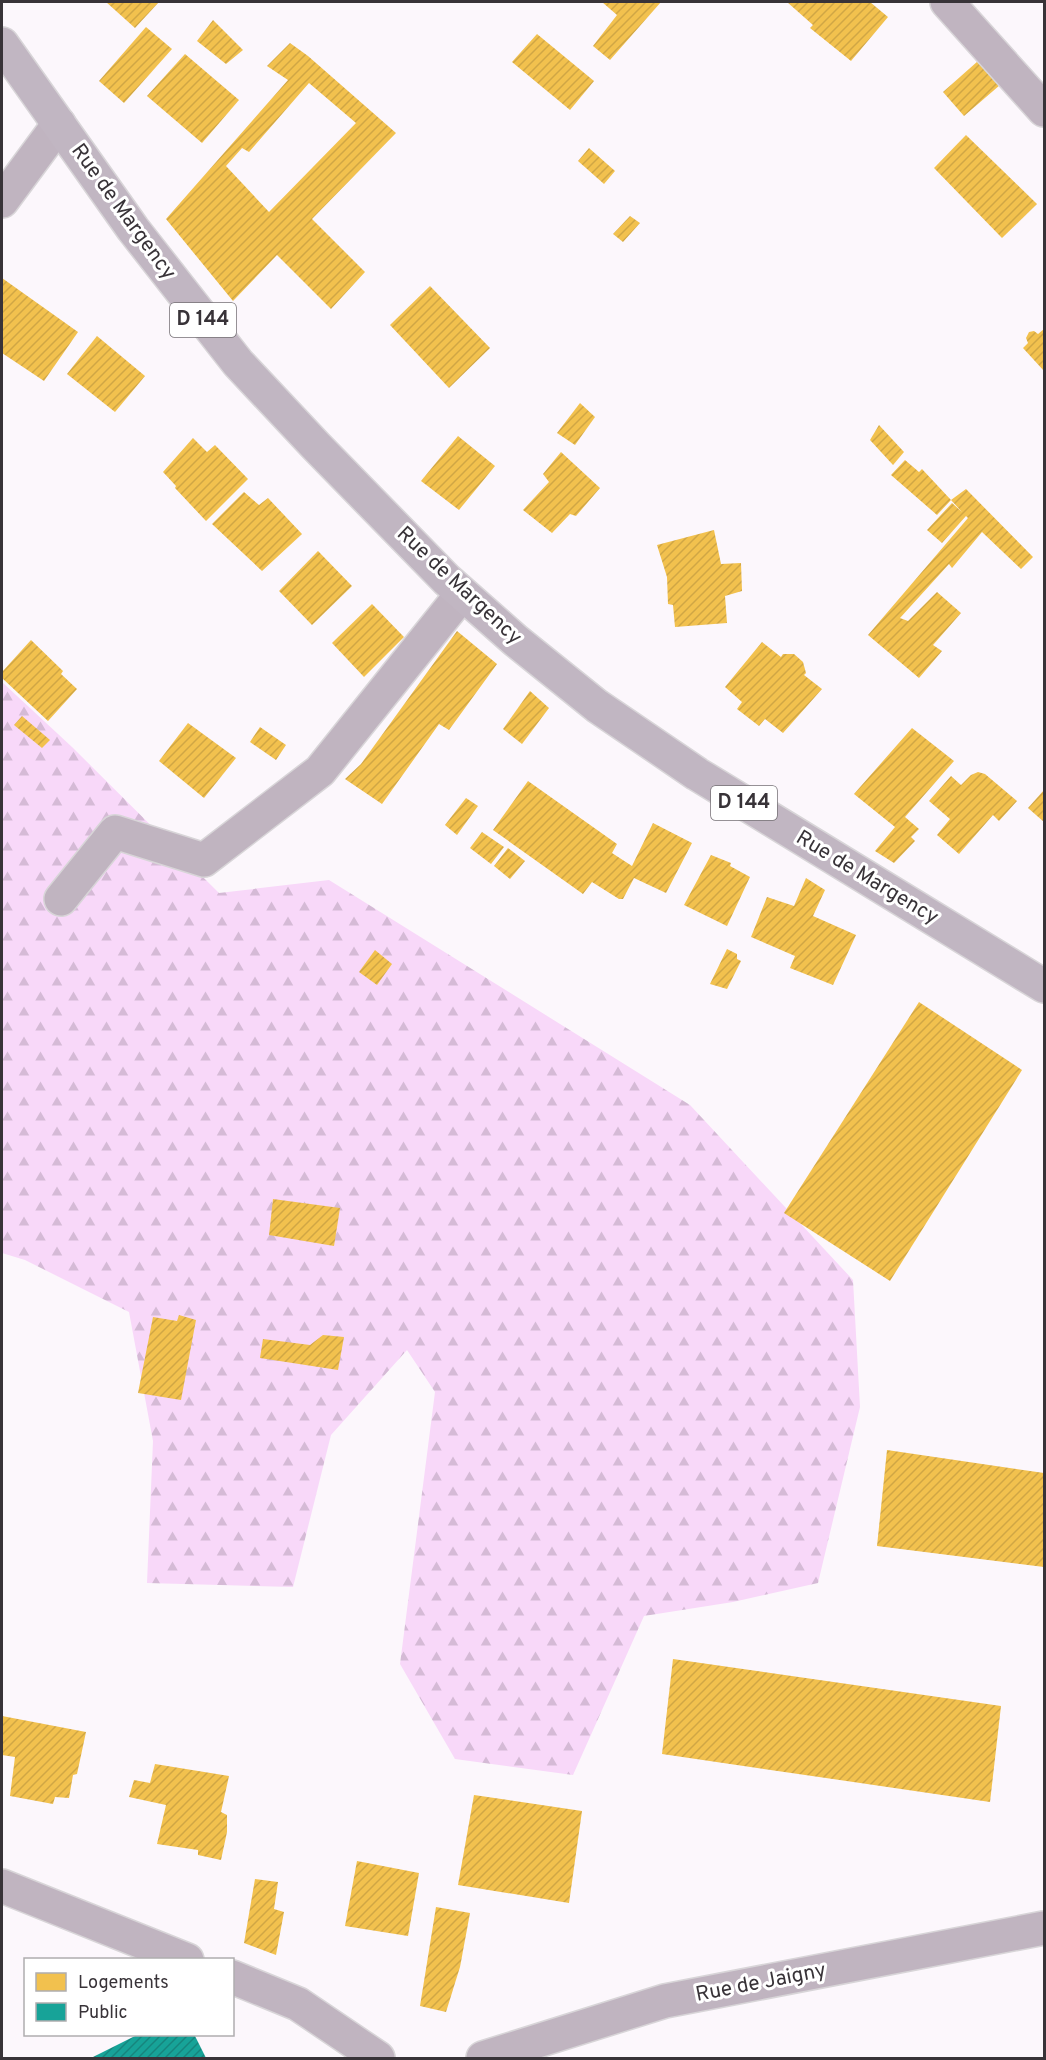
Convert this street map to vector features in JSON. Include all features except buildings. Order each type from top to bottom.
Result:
[{"type":"main road","name":"Rue de Margency","points":[[2,44],[140,238],[238,363],[462,594],[597,706],[688,768],[1044,986]]},
{"type":"street","points":[[947,2],[1044,110]]},
{"type":"street","points":[[2,201],[59,124]]},
{"type":"street","points":[[61,899],[115,832],[204,860],[320,771],[462,594]]},
{"type":"street","points":[[2,1886],[184,1958]]},
{"type":"street","name":"Rue de Jaigny","points":[[483,2058],[665,2001],[1044,1928]]},
{"type":"street","points":[[234,1978],[298,2004],[378,2058]]},
{"type":"green space","points":[[2,682],[72,747],[219,893],[329,880],[690,1105],[853,1280],[860,1407],[818,1583],[733,1602],[644,1616],[573,1775],[455,1759],[400,1664],[435,1392],[407,1350],[331,1435],[293,1587],[147,1583],[153,1441],[129,1312],[25,1260],[2,1253]]}]
